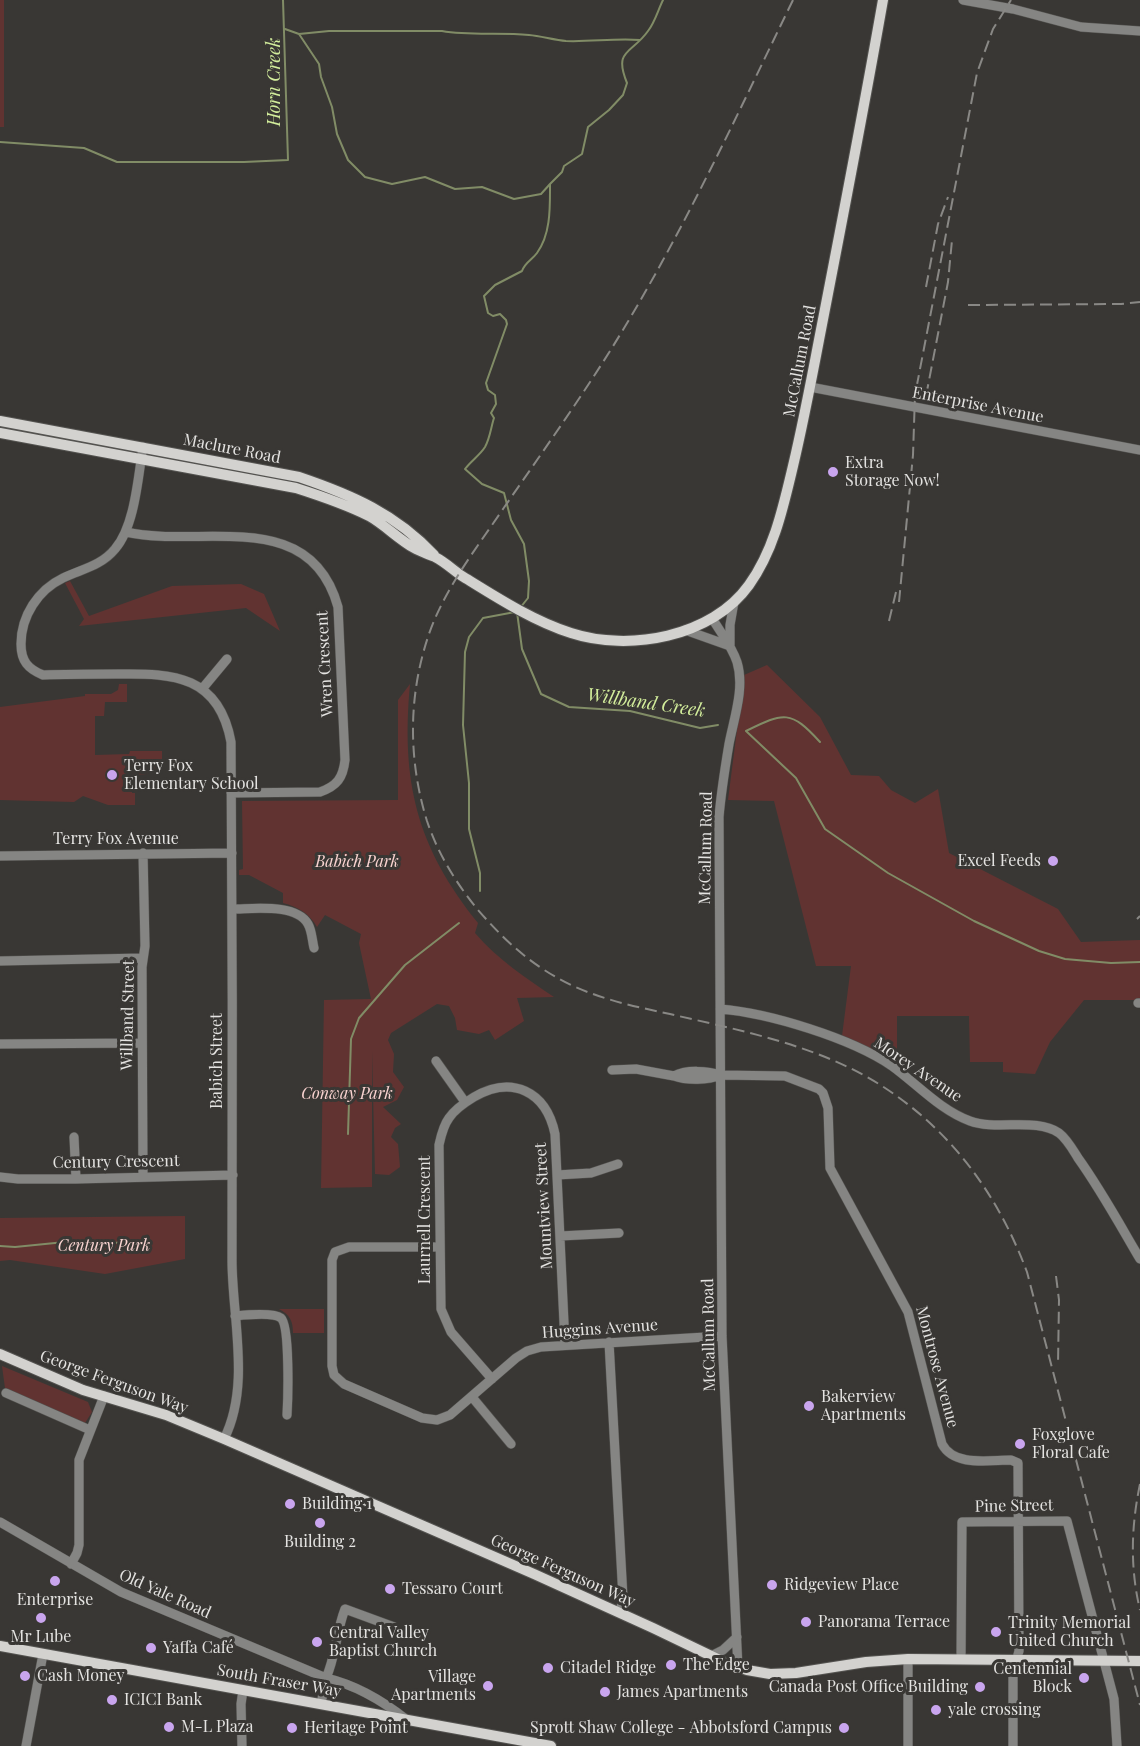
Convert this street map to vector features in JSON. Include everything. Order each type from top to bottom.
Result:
[{"type":"main road","name":"McCallum Road","points":[[712,618],[734,602],[748,586],[761,566],[775,536],[810,387],[883,0]]},
{"type":"main road","name":"Maclure Road","points":[[0,421],[299,477],[343,492],[376,508],[399,524],[459,574],[535,617],[571,633],[598,639],[643,640],[685,630],[712,618]]},
{"type":"main road","name":"Maclure Road","points":[[0,433],[307,492],[340,503],[371,518],[416,549],[437,558]]},
{"type":"main road","name":"George Ferguson Way","points":[[0,1354],[83,1390],[166,1415],[224,1439],[620,1612],[738,1668],[770,1674],[796,1673],[866,1662],[908,1659],[1140,1661]]},
{"type":"main road","name":"South Fraser Way","points":[[0,1646],[551,1746]]},
{"type":"street","points":[[963,0],[1013,9],[1081,27],[1140,31]]},
{"type":"street","name":"Enterprise Avenue","points":[[810,387],[1140,450]]},
{"type":"street","name":"Babich Street","points":[[143,447],[126,532],[116,549],[86,570],[63,578],[48,587],[36,600],[26,616],[21,634],[21,652],[24,662],[32,671],[43,675],[157,674],[188,681],[202,689],[222,713],[228,727],[231,742],[232,853],[232,1271],[239,1383],[231,1426],[224,1439]]},
{"type":"street","name":"Wren Crescent","points":[[126,532],[144,536],[236,536],[273,542],[295,549],[312,560],[324,573],[333,589],[338,607],[344,772],[339,781],[320,792],[231,793]]},
{"type":"street","points":[[685,630],[730,646],[730,625],[734,602]]},
{"type":"street","name":"McCallum Road","points":[[712,618],[730,646],[740,677],[720,808],[722,1336],[738,1668]]},
{"type":"street","points":[[202,689],[227,659]]},
{"type":"street","name":"Willband Street","points":[[143,853],[146,946],[143,958],[143,1177]]},
{"type":"street","name":"Terry Fox Avenue","points":[[0,856],[232,853]]},
{"type":"street","points":[[232,909],[282,909],[293,912],[308,925],[314,948]]},
{"type":"street","points":[[0,961],[143,958]]},
{"type":"street","name":"Morey Avenue","points":[[720,1009],[751,1013],[842,1040],[891,1065],[953,1113],[969,1120],[994,1126],[1036,1125],[1059,1133],[1100,1190],[1140,1259]]},
{"type":"street","points":[[0,1044],[142,1043]]},
{"type":"street","points":[[436,1061],[465,1102]]},
{"type":"street","points":[[612,1070],[636,1069],[674,1076],[680,1073],[712,1072],[722,1075]]},
{"type":"street","name":"Montrose Avenue","points":[[722,1075],[785,1076],[819,1089],[823,1093],[828,1108],[830,1168],[908,1312],[942,1444],[947,1453],[957,1458],[1011,1460],[1019,1466],[1019,1651],[1013,1672],[1013,1746]]},
{"type":"street","name":"Laurnell Crescent","points":[[492,1379],[445,1322],[440,1296],[439,1145],[448,1120],[465,1102],[484,1091],[498,1087],[512,1087]]},
{"type":"street","name":"Mountview Street","points":[[512,1087],[526,1091],[537,1098],[546,1108],[555,1134],[565,1344]]},
{"type":"street","points":[[74,1137],[76,1179]]},
{"type":"street","points":[[557,1175],[591,1173],[618,1164]]},
{"type":"street","name":"Century Crescent","points":[[0,1177],[76,1179],[233,1175]]},
{"type":"street","points":[[560,1236],[619,1233]]},
{"type":"street","name":"Huggins Avenue","points":[[440,1247],[349,1247],[335,1252],[332,1268],[332,1366],[334,1375],[344,1384],[422,1418],[437,1420],[450,1415],[516,1358],[527,1351],[541,1347],[722,1336]]},
{"type":"street","points":[[235,1316],[271,1315],[277,1316],[284,1322],[287,1338],[287,1415]]},
{"type":"street","points":[[609,1342],[622,1598],[620,1612]]},
{"type":"street","points":[[6,1393],[90,1430]]},
{"type":"street","points":[[71,1564],[79,1545],[77,1468],[104,1396]]},
{"type":"street","points":[[472,1397],[511,1444]]},
{"type":"street","name":"Pine Street","points":[[962,1659],[962,1522],[1067,1521],[1104,1661]]},
{"type":"street","name":"Old Yale Road","points":[[0,1522],[121,1592],[326,1678],[340,1681],[387,1703],[407,1720]]},
{"type":"street","points":[[321,1704],[345,1609],[394,1627]]},
{"type":"street","points":[[711,1656],[723,1650],[737,1637]]},
{"type":"street","points":[[26,1746],[43,1654]]},
{"type":"street","points":[[908,1659],[908,1746]]},
{"type":"street","points":[[1104,1661],[1114,1699],[1117,1746]]},
{"type":"street","points":[[242,1746],[243,1690]]},
{"type":"green space","points":[[0,0],[4,0],[4,127],[0,127]]},
{"type":"green space","points":[[70,581],[89,616],[172,586],[241,584],[264,594],[280,631],[246,608],[79,626],[84,619],[65,583]]},
{"type":"green space","points":[[767,665],[820,717],[851,775],[879,776],[891,790],[915,803],[938,789],[949,853],[1058,909],[1081,942],[1140,940],[1140,1000],[1084,1000],[1050,1042],[1035,1074],[1003,1072],[1003,1062],[970,1062],[969,1016],[897,1016],[897,1068],[842,1036],[851,966],[816,966],[774,801],[728,800],[744,675]]},
{"type":"green space","points":[[119,684],[127,684],[127,702],[105,702],[104,716],[95,716],[95,755],[129,754],[130,751],[162,751],[162,773],[132,775],[135,805],[108,805],[83,796],[74,802],[0,800],[0,707],[85,696],[85,694],[111,694],[118,690]]},
{"type":"green space","name":"Babich Park","points":[[410,684],[408,751],[411,782],[417,811],[427,839],[457,895],[478,923],[475,933],[503,960],[554,997],[517,998],[524,1021],[495,1040],[489,1030],[479,1034],[457,1030],[455,1018],[449,1006],[437,1004],[391,1033],[388,1040],[394,1054],[393,1072],[404,1087],[397,1100],[383,1107],[401,1124],[395,1128],[391,1137],[398,1144],[400,1167],[389,1175],[375,1174],[372,1051],[372,1187],[321,1188],[324,1000],[371,999],[359,943],[361,934],[325,915],[317,927],[303,911],[283,903],[283,893],[249,875],[239,875],[239,870],[243,869],[242,801],[398,800],[398,700]]},
{"type":"green space","name":"Century Park","points":[[185,1216],[185,1259],[105,1274],[10,1260],[0,1261],[0,1218]]},
{"type":"green space","points":[[279,1309],[324,1309],[324,1333],[293,1333],[290,1319]]},
{"type":"green space","points":[[2,1366],[88,1402],[92,1412],[85,1423],[5,1388]]},
{"type":"waterway","name":"Horn Creek","points":[[0,142],[84,148],[117,162],[288,160],[283,0]]},
{"type":"waterway","name":"Willband Creek","points":[[520,608],[528,598],[529,581],[524,544],[511,520],[504,493],[482,484],[465,469],[487,444],[494,418],[491,413],[496,404],[495,395],[488,390],[486,383],[507,324],[500,314],[493,316],[488,313],[484,296],[495,285],[522,271],[542,246],[549,220],[550,184],[562,172],[564,166],[582,154],[588,127],[623,95],[627,83],[623,72],[623,58],[655,20],[663,0]]},
{"type":"waterway","name":"Horn Creek","points":[[285,29],[299,34],[329,31],[442,31],[529,35],[566,41],[640,40]]},
{"type":"waterway","points":[[299,34],[319,64],[321,77],[332,107],[337,134],[348,160],[365,177],[392,184],[425,177],[455,189],[482,187],[514,199],[541,194],[550,184]]},
{"type":"waterway","points":[[480,891],[480,873],[469,829],[469,783],[463,725],[465,652],[469,637],[483,618],[515,612]]},
{"type":"waterway","name":"Willband Creek","points":[[517,612],[522,649],[541,694],[569,707],[630,711],[700,728],[718,725]]},
{"type":"waterway","name":"Willband Creek","points":[[820,742],[802,724],[786,717],[770,720],[746,731],[796,778],[825,829],[888,873],[974,921],[1039,951],[1065,959],[1111,963],[1140,962]]},
{"type":"waterway","points":[[348,1134],[351,1039],[359,1018],[405,965],[459,923]]},
{"type":"waterway","points":[[0,1246],[15,1247],[65,1242],[137,1243]]},
{"type":"railway","points":[[793,0],[706,178],[636,309],[584,391],[462,569],[436,617],[422,657],[417,680],[413,728],[416,775],[427,821],[448,868],[478,910],[499,933],[544,970],[571,985],[608,999],[752,1033],[832,1060],[882,1086],[907,1104],[930,1123],[970,1167],[1002,1217],[1027,1272],[1140,1705]]},
{"type":"railway","points":[[899,602],[913,455],[915,395],[977,73],[993,29],[1011,0]]},
{"type":"railway","points":[[926,287],[938,224],[948,197]]},
{"type":"railway","points":[[926,396],[948,282],[952,240]]},
{"type":"railway","points":[[968,305],[1140,302]]},
{"type":"railway","points":[[889,621],[896,592]]},
{"type":"railway","points":[[1137,919],[1140,916]]},
{"type":"railway","points":[[1056,1276],[1059,1300],[1058,1365]]},
{"type":"railway","points":[[1140,1484],[1133,1547],[1140,1610]]},
{"type":"place","name":"Extra Storage Now!","points":[[833,472]]},
{"type":"place","name":"Terry Fox Elementary School","points":[[112,775]]},
{"type":"place","name":"Excel Feeds","points":[[1053,861]]},
{"type":"place","name":"Bakerview Apartments","points":[[809,1406]]},
{"type":"place","name":"Foxglove Floral Cafe","points":[[1020,1444]]},
{"type":"place","name":"Building 1","points":[[290,1504]]},
{"type":"place","name":"Building 2","points":[[320,1523]]},
{"type":"place","name":"Enterprise","points":[[55,1581]]},
{"type":"place","name":"Ridgeview Place","points":[[772,1585]]},
{"type":"place","name":"Tessaro Court","points":[[390,1589]]},
{"type":"place","name":"Mr Lube","points":[[41,1618]]},
{"type":"place","name":"Panorama Terrace","points":[[806,1622]]},
{"type":"place","name":"Trinity Memorial United Church","points":[[996,1632]]},
{"type":"place","name":"Central Valley Baptist Church","points":[[317,1642]]},
{"type":"place","name":"Yaffa Café","points":[[151,1648]]},
{"type":"place","name":"The Edge","points":[[671,1665]]},
{"type":"place","name":"Citadel Ridge","points":[[548,1668]]},
{"type":"place","name":"Cash Money","points":[[25,1676]]},
{"type":"place","name":"Centennial Block","points":[[1084,1678]]},
{"type":"place","name":"Village Apartments","points":[[488,1686]]},
{"type":"place","name":"Canada Post Office Building","points":[[980,1687]]},
{"type":"place","name":"James Apartments","points":[[605,1692]]},
{"type":"place","name":"ICICI Bank","points":[[112,1700]]},
{"type":"place","name":"yale crossing","points":[[936,1710]]},
{"type":"place","name":"M-L Plaza","points":[[169,1727]]},
{"type":"place","name":"Heritage Point","points":[[292,1728]]},
{"type":"place","name":"Sprott Shaw College - Abbotsford Campus","points":[[844,1728]]},
{"type":"park label","name":"Conway Park","points":[[347,1094]]}]
